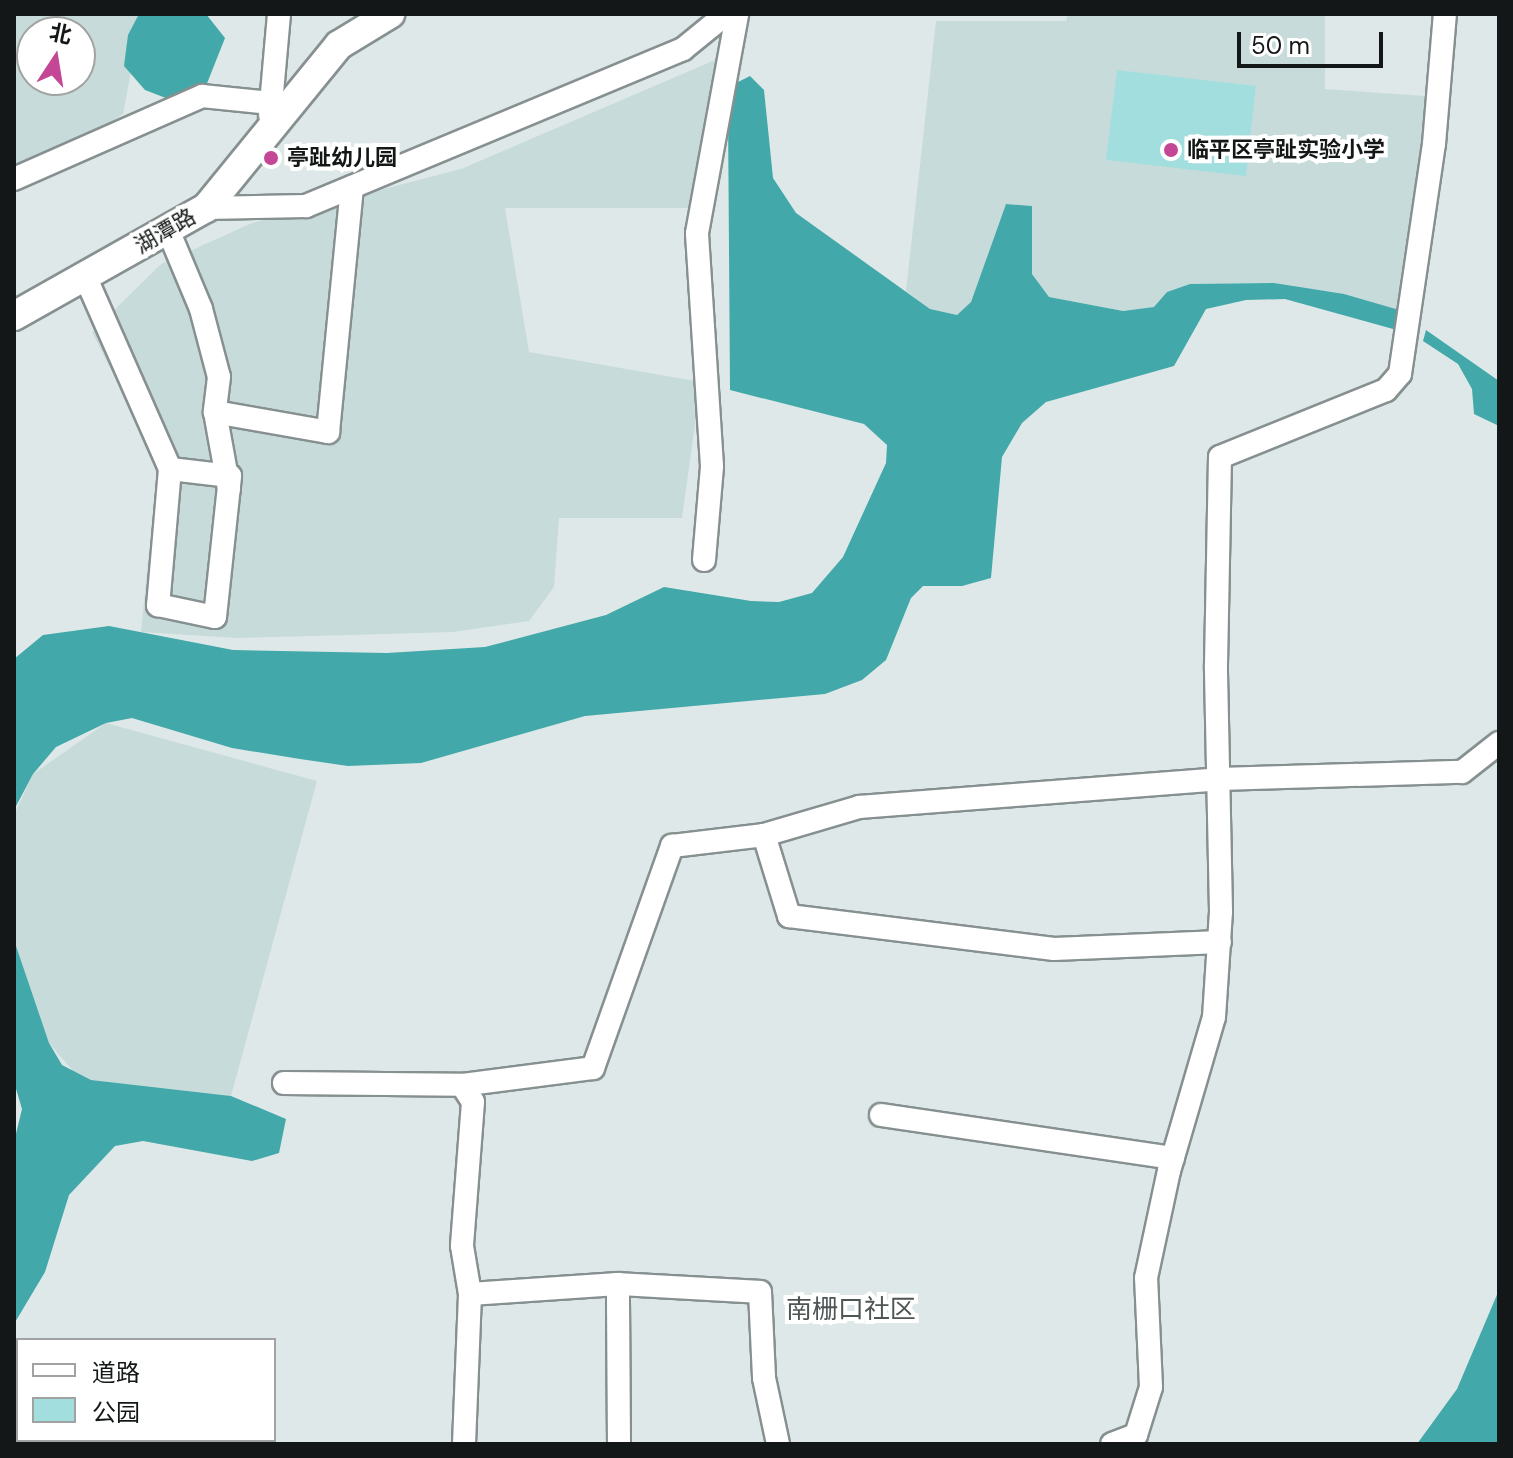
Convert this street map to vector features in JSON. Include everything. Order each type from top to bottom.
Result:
[{"type":"street","points":[[14,179],[202,96],[270,116],[279,14]]},
{"type":"street","name":"湖潭路","points":[[14,316],[206,208],[270,116],[339,45],[390,14]]},
{"type":"street","points":[[206,208],[306,206],[683,49],[726,14]]},
{"type":"street","points":[[704,560],[712,451],[697,233],[737,14]]},
{"type":"street","points":[[1112,1444],[1136,1435],[1151,1387],[1146,1278],[1173,1158],[1214,1017],[1220,942],[1220,457],[1386,390],[1400,374],[1434,144],[1445,14]]},
{"type":"street","points":[[215,412],[328,432],[352,187]]},
{"type":"street","points":[[85,276],[170,469],[158,605],[215,617],[228,482],[215,412],[219,377],[201,309],[168,230]]},
{"type":"street","points":[[170,469],[228,482]]},
{"type":"street","points":[[284,1083],[462,1085],[593,1068],[672,846],[764,835],[859,807],[1219,779],[1462,772],[1499,743]]},
{"type":"street","points":[[764,835],[789,916],[1054,949],[1220,942]]},
{"type":"street","points":[[462,1085],[473,1102],[462,1246],[470,1294],[464,1444]]},
{"type":"street","points":[[881,1115],[1173,1158]]},
{"type":"street","points":[[470,1294],[618,1284],[760,1292],[764,1378],[778,1444]]},
{"type":"street","points":[[618,1284],[619,1444]]},
{"type":"shaded area","points":[[14,14],[142,14],[123,114],[32,177],[14,182]]},
{"type":"shaded area","points":[[139,14],[206,14],[225,38],[202,96],[171,100],[145,90],[124,66],[128,35]]},
{"type":"shaded area","name":"临平区亭趾实验小学","points":[[1068,14],[1325,14],[1325,89],[1425,96],[1406,312],[1274,283],[1190,284],[1167,292],[1155,307],[1123,311],[1049,297],[1032,274],[1032,206],[1006,204],[971,302],[957,315],[930,309],[906,291],[936,21],[1066,21]]},
{"type":"shaded area","points":[[729,54],[696,208],[505,208],[529,352],[701,382],[682,518],[559,518],[554,587],[529,621],[453,632],[351,635],[238,638],[141,632],[158,463],[92,332],[161,264],[252,223],[461,169]]},
{"type":"shaded area","points":[[750,76],[764,90],[773,178],[796,213],[930,309],[957,315],[971,302],[1006,204],[1032,206],[1032,274],[1049,297],[1123,311],[1154,307],[1167,292],[1190,284],[1274,283],[1344,294],[1406,312],[1404,332],[1285,299],[1246,300],[1206,309],[1174,366],[1046,402],[1022,423],[1002,457],[991,578],[962,586],[923,586],[911,598],[886,660],[862,680],[825,694],[585,716],[421,763],[348,766],[232,748],[132,718],[106,723],[56,747],[33,774],[14,810],[14,659],[43,635],[109,626],[233,650],[387,653],[485,647],[606,615],[664,587],[751,601],[779,602],[812,593],[843,557],[886,463],[887,445],[864,424],[730,390],[728,109],[732,85]]},
{"type":"shaded area","points":[[1426,330],[1499,381],[1499,426],[1474,414],[1472,389],[1458,364],[1423,341]]},
{"type":"shaded area","points":[[106,723],[317,781],[231,1096],[91,1080],[73,1071],[49,1043],[14,940],[14,815],[33,774]]},
{"type":"shaded area","points":[[14,940],[49,1043],[62,1065],[91,1080],[231,1096],[286,1119],[279,1153],[252,1161],[143,1141],[115,1146],[69,1195],[45,1272],[14,1324],[14,1142],[22,1109],[14,1082]]},
{"type":"shaded area","points":[[1499,1290],[1499,1444],[1417,1444],[1457,1389]]},
{"type":"green space","points":[[1117,70],[1256,86],[1246,176],[1106,160]]},
{"type":"place","name":"临平区亭趾实验小学","points":[[1171,150]]},
{"type":"place","name":"亭趾幼儿园","points":[[271,158]]},
{"type":"district","name":"南栅口社区","points":[[851,1310]]}]
